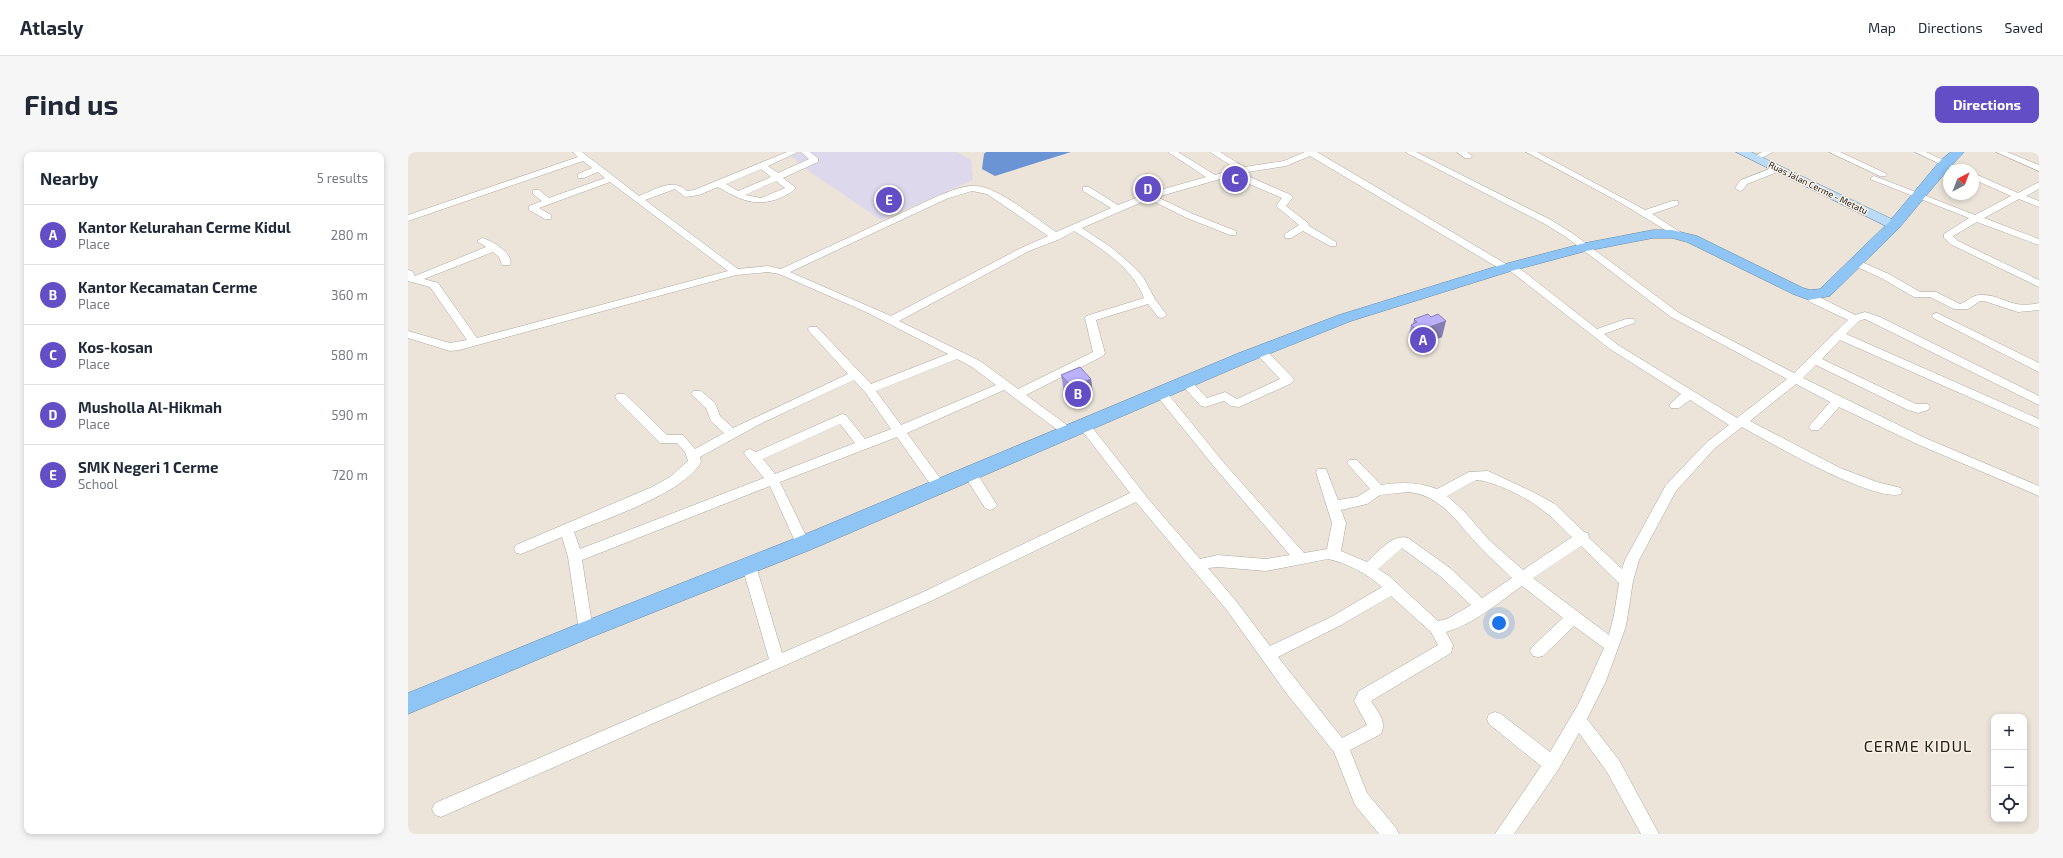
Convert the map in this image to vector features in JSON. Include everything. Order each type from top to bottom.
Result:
[{"type":"highway","points":[[1953,164],[1958,152]]},
{"type":"highway","points":[[408,704],[586,630],[804,544],[940,488],[1067,431],[1260,351],[1345,318],[1508,267],[1585,248],[1653,234],[1680,235],[1780,284],[1809,295],[1825,293],[1894,225],[1919,195],[1943,175]]},
{"type":"main road","name":"Ruas Jalan Cerme - Metatu","points":[[1742,152],[1894,225]]},
{"type":"street","points":[[639,199],[668,187],[678,187],[686,194],[690,195],[794,152]]},
{"type":"street","points":[[737,195],[815,160],[805,152]]},
{"type":"street","points":[[1172,152],[1215,179]]},
{"type":"street","points":[[1214,152],[1243,170]]},
{"type":"street","points":[[1409,152],[1548,222],[1675,315],[1838,401],[1921,441],[2039,491]]},
{"type":"street","points":[[1530,152],[1646,213],[1680,235]]},
{"type":"street","points":[[1755,158],[1768,152]]},
{"type":"street","points":[[1833,152],[1884,174]]},
{"type":"street","points":[[1919,152],[1945,164]]},
{"type":"street","points":[[2000,152],[2039,168]]},
{"type":"street","points":[[2010,156],[2021,152]]},
{"type":"street","points":[[891,321],[910,309],[966,282],[1026,249],[1057,237],[1149,196],[1215,179],[1243,170],[1286,163],[1312,153],[1508,267],[1643,367],[1688,395],[1838,472],[1860,482],[1896,491]]},
{"type":"street","points":[[408,218],[581,155],[736,272]]},
{"type":"street","points":[[718,183],[737,195],[760,202],[791,188],[761,165]]},
{"type":"street","points":[[1740,188],[1744,182],[1776,168]]},
{"type":"street","points":[[581,176],[598,169]]},
{"type":"street","points":[[1232,173],[1287,196],[1288,198],[1281,204],[1281,206],[1304,223],[1303,227]]},
{"type":"street","points":[[532,208],[611,179]]},
{"type":"street","points":[[1874,179],[2039,242]]},
{"type":"street","points":[[1979,179],[2039,204]]},
{"type":"street","points":[[2039,184],[1948,234],[1947,237],[1955,243],[2039,284]]},
{"type":"street","points":[[782,272],[943,198],[966,189],[978,188],[990,192],[1057,237]]},
{"type":"street","points":[[1086,189],[1118,209]]},
{"type":"street","points":[[536,192],[548,201]]},
{"type":"street","points":[[1149,196],[1183,213],[1233,232]]},
{"type":"street","points":[[521,203],[548,217]]},
{"type":"street","points":[[1646,213],[1675,203]]},
{"type":"street","points":[[1288,236],[1303,227]]},
{"type":"street","points":[[1303,227],[1333,244]]},
{"type":"street","points":[[1077,228],[1104,246],[1131,270],[1149,295],[1150,300],[1162,315]]},
{"type":"street","points":[[482,241],[505,258],[506,263]]},
{"type":"street","points":[[411,277],[493,248]]},
{"type":"street","points":[[1857,263],[1885,276],[1918,295],[1932,294],[1958,307],[1964,307],[1978,298],[1984,298],[2021,310],[2039,306]]},
{"type":"street","points":[[408,334],[450,347],[474,342],[736,272],[768,270],[782,272],[870,310],[976,364],[1067,431]]},
{"type":"street","points":[[411,277],[434,284],[474,342]]},
{"type":"street","points":[[1809,295],[1814,300],[1855,319]]},
{"type":"street","points":[[1017,394],[1099,353],[1090,318],[1150,300]]},
{"type":"street","points":[[1505,834],[1552,764],[1578,719],[1612,645],[1619,624],[1626,581],[1632,560],[1671,488],[1707,448],[1795,378],[1855,319],[1862,316],[1876,319],[2039,401]]},
{"type":"street","points":[[1937,316],[2039,368]]},
{"type":"street","points":[[1596,333],[1630,321]]},
{"type":"street","points":[[813,329],[869,389],[940,488]]},
{"type":"street","points":[[1839,335],[2039,424]]},
{"type":"street","points":[[1185,382],[1205,403],[1226,396],[1235,403],[1239,403],[1288,380],[1260,351]]},
{"type":"street","points":[[869,389],[957,355]]},
{"type":"street","points":[[1813,359],[1912,407],[1918,409],[1924,407]]},
{"type":"street","points":[[694,455],[732,434],[856,375]]},
{"type":"street","points":[[575,557],[899,431],[1004,386]]},
{"type":"street","points":[[1160,392],[1220,466],[1301,559]]},
{"type":"street","points":[[697,394],[710,406],[715,418],[732,434]]},
{"type":"street","points":[[1675,405],[1688,395]]},
{"type":"street","points":[[521,549],[567,530],[668,484],[690,469],[695,462],[694,455],[679,438],[664,440],[621,397]]},
{"type":"street","points":[[1815,427],[1838,401]]},
{"type":"street","points":[[804,544],[773,480],[752,455],[842,418],[863,445]]},
{"type":"street","points":[[1084,425],[1138,495],[1231,605],[1292,689],[1340,747],[1361,799],[1390,834]]},
{"type":"street","points":[[1352,463],[1376,488],[1376,491]]},
{"type":"street","points":[[1322,472],[1339,523],[1333,554]]},
{"type":"street","points":[[971,475],[990,504]]},
{"type":"street","points":[[1437,495],[1474,475],[1488,476],[1530,496],[1550,508],[1583,537],[1626,581]]},
{"type":"street","points":[[1334,506],[1358,501],[1376,491],[1407,486],[1437,495],[1462,516],[1491,550],[1523,579],[1612,645]]},
{"type":"street","points":[[441,809],[632,727],[777,661],[926,597],[1138,495]]},
{"type":"street","points":[[567,530],[575,557],[586,630]]},
{"type":"street","points":[[1436,628],[1451,624],[1481,606],[1583,537]]},
{"type":"street","points":[[1368,569],[1399,543],[1403,542],[1445,572],[1481,606]]},
{"type":"street","points":[[1198,565],[1218,561],[1266,565],[1333,554],[1351,560],[1368,569],[1392,588],[1436,628],[1446,645],[1446,648],[1365,696],[1362,701],[1376,721],[1375,729],[1340,747]]},
{"type":"street","points":[[749,566],[777,661]]},
{"type":"street","points":[[1267,655],[1336,621],[1392,588]]},
{"type":"street","points":[[1538,651],[1573,617]]},
{"type":"street","points":[[1495,719],[1552,764]]},
{"type":"street","points":[[1578,719],[1613,766],[1650,834]]},
{"type":"shaded area","points":[[786,152],[957,152],[971,160],[973,180],[881,220],[810,172]]},
{"type":"water","points":[[986,152],[1071,152],[995,176],[982,169],[984,154]]},
{"type":"building","points":[[1231,172],[1243,177],[1236,180],[1227,173]]},
{"type":"building","points":[[1147,174],[1155,178],[1146,182],[1139,178]]},
{"type":"building","points":[[1428,314],[1431,317],[1438,314],[1446,321],[1418,331],[1411,325],[1417,322],[1414,319]]},
{"type":"building","points":[[1080,367],[1091,379],[1072,387],[1061,375]]},
{"type":"place","name":"Kos-kosan","points":[[1235,179]]},
{"type":"place","name":"Musholla Al-Hikmah","points":[[1148,189]]},
{"type":"place","name":"SMK Negeri 1 Cerme","points":[[889,200]]},
{"type":"place","name":"Kantor Kelurahan Cerme Kidul","points":[[1423,340]]},
{"type":"place","name":"Kantor Kecamatan Cerme","points":[[1078,394]]},
{"type":"district","name":"CERME KIDUL","points":[[1918,746]]}]
